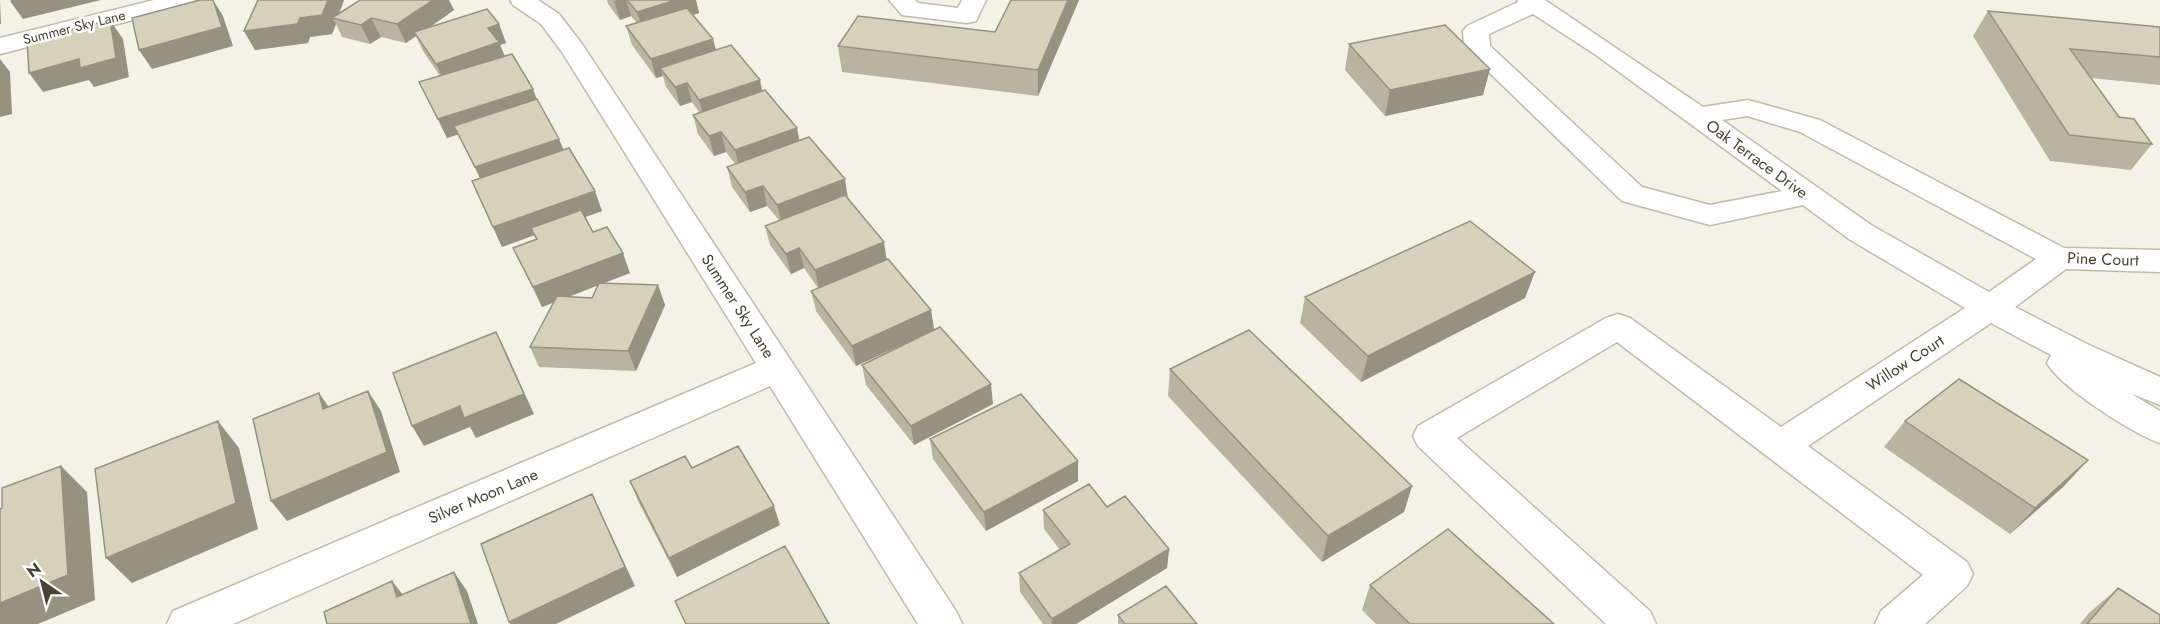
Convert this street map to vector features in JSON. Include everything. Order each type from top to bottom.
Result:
[{"type":"street","name":"Summer Sky Lane","points":[[0,46],[183,0]]},
{"type":"street","name":"Summer Sky Lane","points":[[522,0],[550,19],[573,49],[941,624]]},
{"type":"street","points":[[901,0],[911,10],[967,16],[974,0]]},
{"type":"street","points":[[1531,2],[1476,31],[1477,48],[1632,194],[1710,215],[1807,195]]},
{"type":"street","name":"Oak Terrace Drive","points":[[1531,2],[1605,50],[1860,232],[1990,309],[2075,353],[2160,392]]},
{"type":"street","points":[[1698,116],[1748,108],[1810,126],[2059,258]]},
{"type":"street","name":"Pine Court","points":[[1990,309],[2059,258],[2160,261]]},
{"type":"street","name":"Oak Terrace Drive","points":[[1990,309],[2113,400],[2160,429]]},
{"type":"street","name":"Willow Court","points":[[1781,445],[1990,309]]},
{"type":"street","points":[[1635,624],[1431,436],[1618,326],[1953,574],[1896,624]]},
{"type":"street","name":"Silver Moon Lane","points":[[188,624],[778,368]]},
{"type":"building","points":[[200,0],[213,0],[222,27],[139,50],[132,18]]},
{"type":"building","points":[[258,0],[328,0],[322,15],[300,18],[297,24],[244,31]]},
{"type":"building","points":[[360,0],[433,0],[397,24],[371,18],[361,25],[332,18]]},
{"type":"building","points":[[627,0],[676,0],[637,12]]},
{"type":"building","points":[[1011,0],[1068,0],[1038,70],[838,46],[858,16],[995,32]]},
{"type":"building","points":[[687,8],[713,39],[651,59],[626,26]]},
{"type":"building","points":[[487,9],[499,24],[488,28],[499,42],[436,64],[414,32]]},
{"type":"building","points":[[1988,11],[2160,27],[2160,57],[2070,49],[2119,117],[2134,119],[2152,144],[2069,135]]},
{"type":"building","points":[[110,20],[116,58],[80,68],[79,59],[29,73],[27,41]]},
{"type":"building","points":[[1445,25],[1490,69],[1390,90],[1349,44]]},
{"type":"building","points":[[731,45],[760,80],[699,100],[687,83],[675,87],[660,68]]},
{"type":"building","points":[[512,54],[533,89],[438,119],[419,82]]},
{"type":"building","points":[[765,90],[797,128],[735,150],[721,132],[709,136],[693,115]]},
{"type":"building","points":[[537,99],[559,139],[475,167],[454,126]]},
{"type":"building","points":[[809,137],[845,179],[777,205],[763,186],[745,192],[727,167]]},
{"type":"building","points":[[569,148],[595,191],[493,227],[472,181]]},
{"type":"building","points":[[845,195],[884,242],[815,270],[799,248],[786,254],[765,226]]},
{"type":"building","points":[[581,210],[593,232],[607,227],[623,253],[533,287],[513,248],[537,239],[531,228]]},
{"type":"building","points":[[1470,221],[1535,272],[1368,356],[1305,297]]},
{"type":"building","points":[[888,259],[931,310],[852,346],[811,291]]},
{"type":"building","points":[[599,283],[658,285],[628,351],[530,347],[557,296],[592,298]]},
{"type":"building","points":[[940,327],[991,384],[911,426],[862,365]]},
{"type":"building","points":[[1249,330],[1412,486],[1328,536],[1170,369]]},
{"type":"building","points":[[496,332],[524,394],[464,418],[460,406],[412,426],[393,373]]},
{"type":"building","points":[[1959,379],[2088,460],[2035,508],[1905,421]]},
{"type":"building","points":[[368,391],[387,452],[271,501],[253,419],[319,393],[323,409]]},
{"type":"building","points":[[1021,394],[1078,461],[984,512],[930,439]]},
{"type":"building","points":[[218,421],[236,503],[106,558],[95,469]]},
{"type":"building","points":[[738,446],[774,506],[669,558],[630,481],[685,456],[692,468]]},
{"type":"building","points":[[61,466],[68,575],[0,603],[2,488]]},
{"type":"building","points":[[1089,484],[1107,507],[1125,496],[1169,549],[1052,619],[1019,573],[1070,544],[1043,510]]},
{"type":"building","points":[[592,494],[625,567],[509,622],[481,544]]},
{"type":"building","points":[[1448,529],[1554,624],[1410,624],[1370,585]]},
{"type":"building","points":[[785,546],[829,624],[686,624],[675,601]]},
{"type":"building","points":[[454,572],[471,624],[327,624],[324,612],[392,581],[397,597]]},
{"type":"building","points":[[1166,586],[1197,624],[1125,624],[1118,615]]},
{"type":"building","points":[[2118,588],[2160,615],[2160,624],[2087,624]]}]
